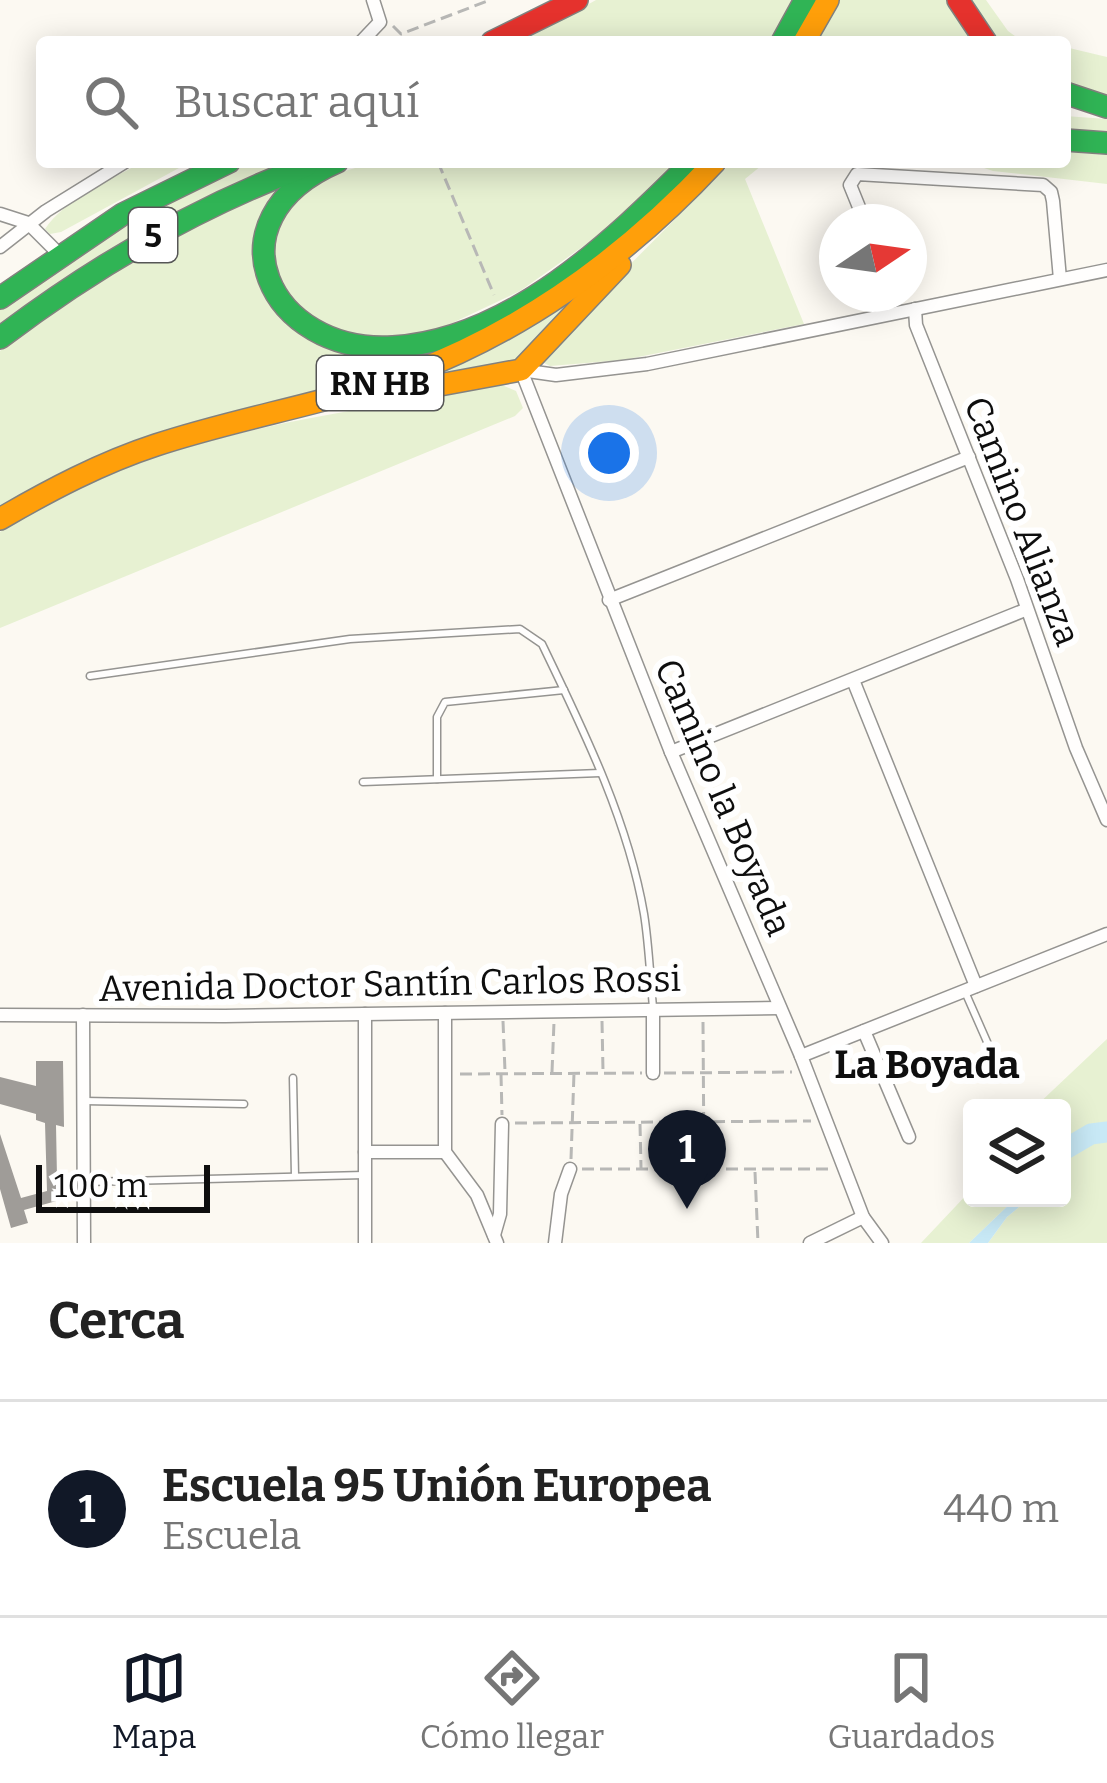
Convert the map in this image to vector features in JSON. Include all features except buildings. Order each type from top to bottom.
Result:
[{"type":"highway","points":[[504,36],[577,0]]},
{"type":"highway","points":[[785,36],[805,0]]},
{"type":"highway","points":[[807,36],[828,0]]},
{"type":"highway","points":[[958,0],[982,36]]},
{"type":"highway","points":[[1071,95],[1107,107]]},
{"type":"highway","points":[[1071,105],[1107,107]]},
{"type":"highway","points":[[1071,140],[1107,143]]},
{"type":"highway","points":[[0,298],[123,214],[217,168]]},
{"type":"highway","name":"5","points":[[0,338],[74,283],[155,234],[242,191],[306,168]]},
{"type":"highway","points":[[326,168],[293,186],[276,207],[266,232],[270,284],[298,321],[334,341],[394,347],[441,338],[501,312],[641,215],[686,168]]},
{"type":"highway","name":"RN HB","points":[[0,519],[61,485],[150,448],[410,373],[485,340],[539,311],[647,230],[710,168]]},
{"type":"highway","points":[[321,401],[346,402],[521,370],[631,254],[647,230]]},
{"type":"street","points":[[367,36],[380,22],[373,0]]},
{"type":"street","points":[[0,247],[116,168]]},
{"type":"street","points":[[858,204],[850,185],[856,174],[873,172],[1043,185],[1052,192],[1060,279]]},
{"type":"street","points":[[0,214],[28,224],[59,254]]},
{"type":"street","points":[[927,306],[1107,271]]},
{"type":"street","points":[[521,370],[556,375],[626,367],[898,312]]},
{"type":"street","name":"Camino Alianza","points":[[909,312],[1107,820]]},
{"type":"street","name":"Camino la Boyada","points":[[521,370],[671,752],[801,1056],[863,1216],[882,1243]]},
{"type":"street","points":[[609,600],[969,457]]},
{"type":"street","points":[[671,752],[1025,610]]},
{"type":"street","points":[[853,680],[970,988]]},
{"type":"street","points":[[801,1056],[1107,934]]},
{"type":"street","name":"Avenida Doctor Santín Carlos Rossi","points":[[0,1015],[780,1008]]},
{"type":"street","points":[[653,1011],[653,1073]]},
{"type":"street","points":[[445,1013],[445,1152],[477,1195],[496,1239]]},
{"type":"street","points":[[364,1243],[365,1014]]},
{"type":"street","points":[[82,1016],[85,1243]]},
{"type":"street","points":[[864,1031],[909,1137]]},
{"type":"street","points":[[496,1239],[502,1124]]},
{"type":"street","points":[[365,1152],[445,1152]]},
{"type":"street","points":[[555,1243],[561,1193],[570,1168]]},
{"type":"street","points":[[810,1243],[863,1216]]},
{"type":"lane","points":[[90,676],[350,639],[520,629],[542,644],[600,772],[645,916],[653,1011]]},
{"type":"lane","points":[[437,779],[437,716],[445,702],[564,690]]},
{"type":"lane","points":[[363,782],[600,772]]},
{"type":"lane","points":[[970,988],[999,1069]]},
{"type":"lane","points":[[293,1078],[295,1176]]},
{"type":"lane","points":[[84,1102],[244,1103]]},
{"type":"lane","points":[[86,1182],[365,1175]]},
{"type":"path","points":[[380,22],[400,34],[490,0]]},
{"type":"path","points":[[441,168],[501,312]]},
{"type":"path","points":[[703,1010],[704,1170]]},
{"type":"path","points":[[602,1011],[603,1073]]},
{"type":"path","points":[[552,1074],[554,1012]]},
{"type":"path","points":[[503,1013],[502,1124],[825,1120]]},
{"type":"path","points":[[446,1075],[806,1071]]},
{"type":"path","points":[[574,1073],[570,1168],[844,1169]]},
{"type":"path","points":[[640,1122],[641,1169]]},
{"type":"path","points":[[755,1170],[758,1243]]},
{"type":"green space","points":[[596,0],[796,0],[774,36],[532,36]]},
{"type":"green space","points":[[840,0],[951,0],[972,36],[820,36]]},
{"type":"green space","points":[[969,0],[986,0],[1015,36],[990,36]]},
{"type":"green space","points":[[1071,48],[1107,57],[1107,96],[1071,88]]},
{"type":"green space","points":[[1071,116],[1107,119],[1107,135],[1071,132]]},
{"type":"green space","points":[[1071,152],[1107,155],[1107,184],[984,168],[1071,168]]},
{"type":"green space","points":[[132,168],[179,168],[61,232],[50,234],[45,229],[76,199]]},
{"type":"green space","points":[[235,168],[281,168],[0,328],[0,307],[126,221]]},
{"type":"green space","points":[[355,168],[674,168],[629,214],[520,291],[427,335],[379,340],[322,329],[278,285],[271,242],[281,213],[298,192],[324,177]]},
{"type":"green space","points":[[726,168],[759,168],[745,179],[804,324],[623,360],[550,366],[544,363],[546,349]]},
{"type":"green space","points":[[279,188],[264,218],[281,315],[314,341],[347,353],[406,354],[608,253],[438,353],[0,508],[0,351],[134,259]]},
{"type":"green space","points":[[590,285],[513,366],[406,381]]},
{"type":"green space","points":[[502,385],[516,391],[523,408],[515,416],[0,628],[0,532],[56,498],[116,471],[242,433]]},
{"type":"green space","points":[[1107,1039],[1107,1243],[988,1243],[1019,1207],[1071,1207],[1071,1099],[1044,1099]]},
{"type":"green space","points":[[963,1199],[963,1207],[1007,1207],[969,1243],[921,1243]]},
{"type":"water","points":[[1007,1207],[1019,1207],[988,1243],[969,1243]]},
{"type":"waterway","points":[[1071,1146],[1091,1134],[1107,1132]]},
{"type":"traffic: fast","points":[[785,36],[805,0]]},
{"type":"traffic: fast","points":[[1071,95],[1107,107]]},
{"type":"traffic: fast","points":[[1071,140],[1107,143]]},
{"type":"traffic: fast","points":[[0,298],[123,214],[217,168]]},
{"type":"traffic: fast","points":[[0,338],[147,241],[224,200],[301,168]]},
{"type":"traffic: fast","points":[[327,168],[296,187],[272,216],[264,248],[269,279],[286,307],[314,330],[350,344],[393,347],[436,340],[519,306],[594,253],[686,168]]},
{"type":"traffic: slow","points":[[807,36],[828,0]]},
{"type":"traffic: slow","points":[[0,519],[136,452],[380,384],[454,355],[575,285],[648,227],[709,168]]},
{"type":"traffic: slow","points":[[369,398],[521,370],[620,265]]},
{"type":"traffic: jam","points":[[504,36],[577,0]]},
{"type":"traffic: jam","points":[[958,0],[982,36]]},
{"type":"place","name":"Escuela 95 Unión Europea","points":[[687,1209]]},
{"type":"district","name":"La Boyada","points":[[927,1064]]}]
